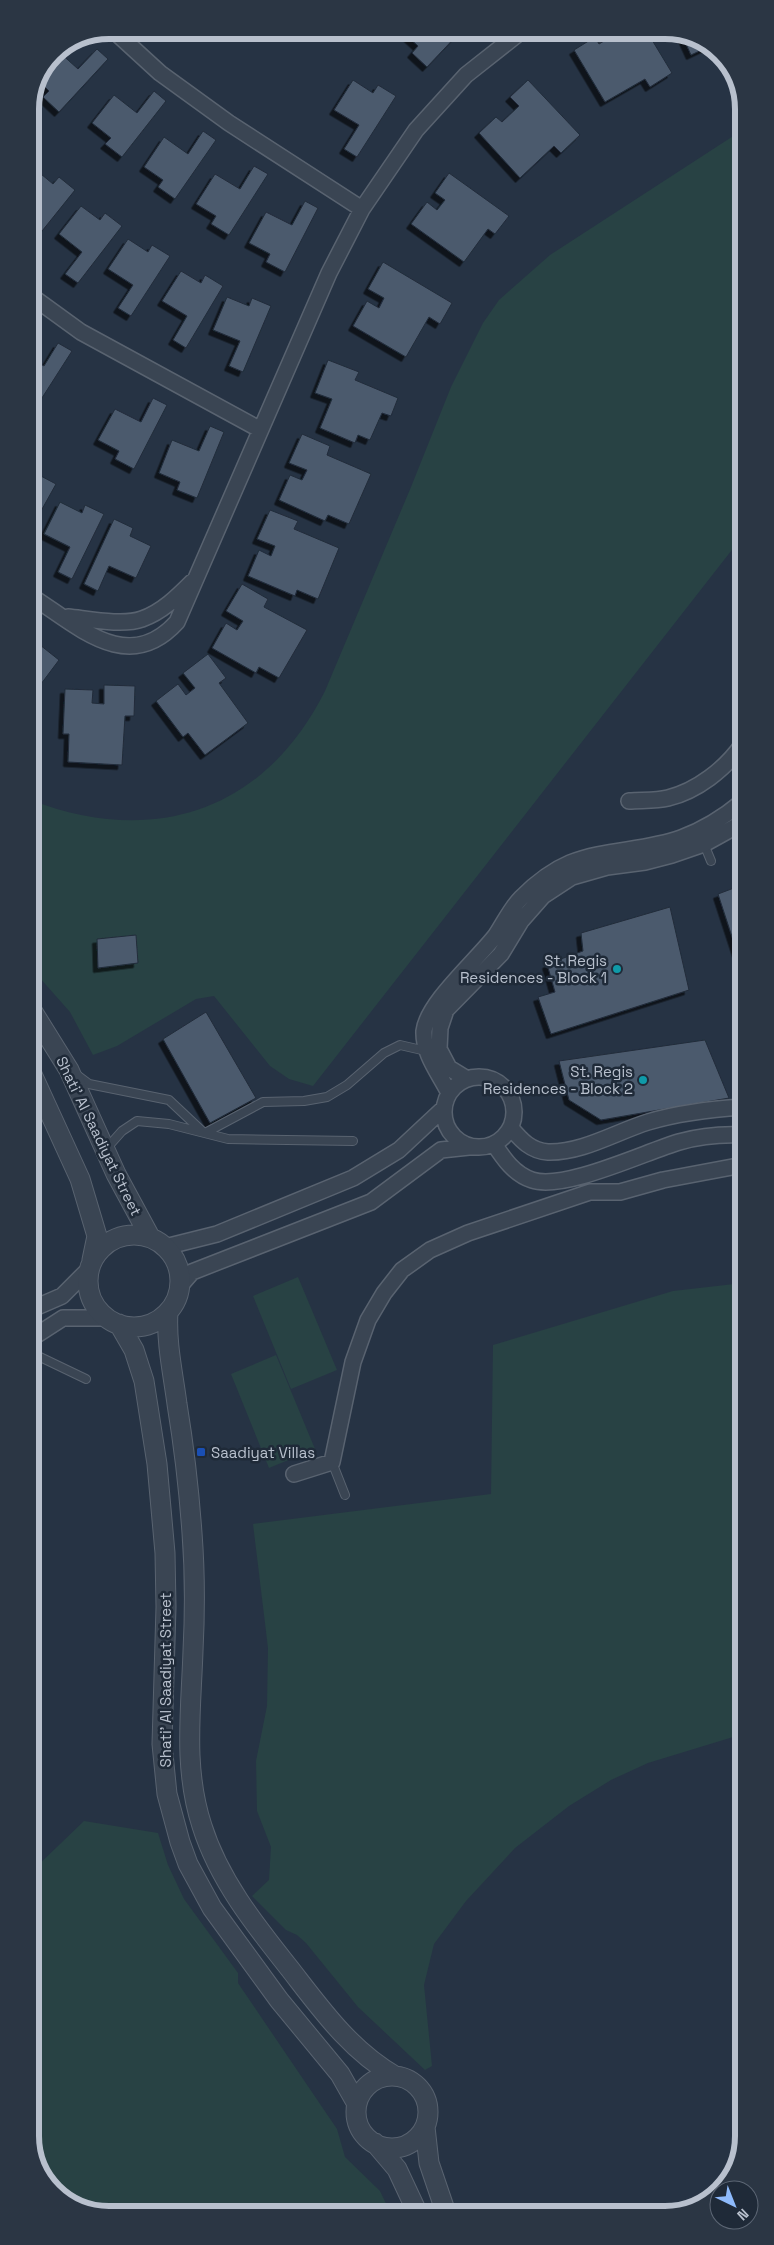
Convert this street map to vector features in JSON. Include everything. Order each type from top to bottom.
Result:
[{"type":"street","points":[[123,39],[160,73],[229,123],[362,209]]},
{"type":"street","points":[[39,601],[104,641],[128,647],[147,644],[165,635],[177,622],[199,576],[259,429],[329,272],[362,209],[416,130],[466,75],[512,39]]},
{"type":"street","points":[[39,302],[81,332],[259,429]]},
{"type":"street","points":[[64,617],[113,621],[141,620],[170,603],[199,576]]},
{"type":"street","points":[[629,801],[668,798],[698,785],[730,762],[735,755]]},
{"type":"street","points":[[449,1093],[426,1051],[424,1031],[428,1017],[437,1001],[475,961],[520,900],[546,875],[570,863],[599,854],[680,838],[724,817],[735,808]]},
{"type":"street","points":[[467,1079],[449,1068],[439,1049],[440,1028],[446,1010],[501,954],[521,921],[543,896],[572,877],[607,867],[645,862],[704,844],[735,826]]},
{"type":"street","name":"Shati' Al Saadiyat Street","points":[[39,1022],[69,1070],[105,1150],[158,1242]]},
{"type":"street","points":[[179,1288],[192,1272],[371,1202],[441,1150],[478,1148],[494,1144],[504,1138],[511,1128],[514,1116],[513,1104],[509,1093],[491,1079],[479,1077],[467,1079],[457,1084],[449,1093],[444,1108],[447,1127],[452,1136],[469,1147]]},
{"type":"street","points":[[39,1089],[80,1179],[97,1236],[90,1265],[88,1290],[96,1308],[112,1321]]},
{"type":"street","points":[[39,1306],[62,1296],[105,1246],[123,1236],[136,1235],[158,1242],[216,1234],[353,1178],[399,1150],[444,1108]]},
{"type":"street","points":[[511,1128],[526,1145],[547,1152],[573,1149],[647,1122],[676,1114],[735,1108]]},
{"type":"street","points":[[494,1144],[517,1173],[533,1181],[562,1180],[624,1164],[678,1142],[719,1134],[735,1135]]},
{"type":"street","points":[[294,1474],[332,1462],[353,1362],[368,1320],[384,1293],[402,1270],[430,1250],[468,1233],[590,1192],[620,1192],[673,1178],[735,1166]]},
{"type":"street","points":[[39,1333],[63,1318],[112,1321],[129,1327],[148,1324],[168,1312],[175,1302],[179,1288],[179,1272],[174,1258],[158,1242]]},
{"type":"street","name":"Shati' Al Saadiyat Street","points":[[168,1312],[168,1341],[185,1460],[192,1536],[194,1613],[188,1730],[191,1779],[205,1834],[221,1871],[268,1941],[348,2040],[370,2060],[395,2076]]},
{"type":"street","name":"Shati' Al Saadiyat Street","points":[[112,1321],[134,1350],[144,1380],[157,1464],[164,1546],[166,1607],[162,1744],[167,1794],[180,1842],[192,1872],[212,1908],[279,2000],[340,2074],[357,2104]]},
{"type":"street","points":[[414,2206],[397,2169],[375,2143],[366,2136],[356,2116],[357,2104],[367,2086],[375,2080],[395,2076],[406,2078],[424,2093],[428,2104],[428,2116],[425,2127],[429,2163],[444,2206]]},
{"type":"street","points":[[375,2143],[386,2147],[398,2148],[413,2140],[425,2127]]},
{"type":"lane","points":[[704,844],[711,861]]},
{"type":"lane","points":[[205,1133],[263,1102],[304,1101],[327,1097],[347,1085],[384,1052],[400,1045],[426,1051]]},
{"type":"lane","points":[[69,1070],[89,1084],[169,1100],[205,1133]]},
{"type":"lane","points":[[105,1150],[122,1131],[137,1121],[168,1124],[228,1139],[353,1142]]},
{"type":"lane","points":[[39,1356],[86,1379]]},
{"type":"lane","points":[[332,1462],[345,1495]]},
{"type":"green space","points":[[735,135],[735,546],[313,1086],[289,1079],[270,1066],[214,996],[196,999],[117,1046],[93,1055],[70,1012],[39,977],[39,802],[76,814],[120,820],[162,818],[202,808],[238,791],[271,765],[300,732],[325,691],[451,387],[483,323],[499,300],[550,255]]},
{"type":"green space","points":[[298,1277],[337,1370],[291,1389],[253,1296]]},
{"type":"green space","points":[[735,1284],[735,1736],[648,1763],[611,1780],[569,1806],[515,1848],[466,1901],[434,1944],[424,1985],[432,2066],[425,2070],[358,2007],[306,1943],[297,1935],[286,1930],[252,1896],[269,1880],[271,1847],[257,1811],[256,1761],[267,1706],[268,1648],[253,1524],[491,1494],[493,1345],[673,1291]]},
{"type":"green space","points":[[276,1355],[315,1449],[269,1468],[231,1374]]},
{"type":"green space","points":[[84,1821],[158,1833],[168,1865],[184,1899],[238,1973],[238,1983],[337,2129],[345,2157],[380,2191],[387,2206],[104,2206],[86,2203],[66,2192],[56,2183],[44,2163],[39,2146],[39,1864]]},
{"type":"building","points":[[411,39],[453,39],[427,67],[412,53],[418,46]]},
{"type":"building","points":[[592,39],[596,39],[599,44],[607,39],[651,39],[672,73],[650,87],[645,79],[605,102],[574,50]]},
{"type":"building","points":[[685,41],[702,50],[691,55]]},
{"type":"building","points":[[97,49],[108,59],[59,112],[43,97],[49,91],[43,85],[44,82],[50,70],[63,56],[78,69]]},
{"type":"building","points":[[353,80],[373,93],[378,85],[396,96],[357,157],[344,149],[359,125],[334,110]]},
{"type":"building","points":[[528,80],[580,135],[561,153],[554,146],[520,178],[479,133],[496,117],[502,122],[519,106],[510,97]]},
{"type":"building","points":[[154,91],[166,101],[122,157],[105,144],[111,138],[92,123],[114,95],[137,113]]},
{"type":"building","points":[[203,131],[216,140],[175,199],[158,187],[163,180],[144,167],[164,137],[188,154]]},
{"type":"building","points":[[254,166],[268,174],[229,235],[211,224],[216,216],[196,204],[215,174],[240,189]]},
{"type":"building","points":[[39,172],[53,184],[59,177],[75,190],[39,235]]},
{"type":"building","points":[[449,173],[509,216],[495,234],[488,229],[464,262],[411,224],[427,202],[437,210],[445,200],[435,193]]},
{"type":"building","points":[[305,201],[318,208],[285,272],[266,262],[270,254],[249,243],[266,212],[292,225]]},
{"type":"building","points":[[81,206],[100,220],[105,213],[122,226],[78,283],[65,274],[82,252],[59,234]]},
{"type":"building","points":[[128,239],[148,252],[152,245],[170,256],[131,316],[118,308],[133,285],[108,269]]},
{"type":"building","points":[[383,262],[452,303],[440,324],[429,317],[406,357],[353,326],[367,301],[379,308],[384,298],[368,289]]},
{"type":"building","points":[[181,271],[201,283],[205,275],[223,286],[186,348],[173,340],[187,316],[162,301]]},
{"type":"building","points":[[227,297],[249,306],[252,298],[271,306],[243,372],[229,366],[240,341],[213,330]]},
{"type":"building","points":[[58,343],[72,351],[39,403],[39,363],[44,366]]},
{"type":"building","points":[[328,360],[359,372],[355,380],[398,398],[391,416],[382,413],[370,440],[358,435],[355,443],[320,428],[332,399],[315,393]]},
{"type":"building","points":[[153,398],[167,405],[134,469],[115,459],[119,451],[98,440],[115,409],[141,422]]},
{"type":"building","points":[[210,426],[224,432],[197,498],[177,490],[180,482],[159,473],[172,440],[199,451]]},
{"type":"building","points":[[302,434],[330,446],[327,455],[371,474],[349,524],[328,515],[325,521],[279,500],[290,475],[302,480],[307,470],[289,463]]},
{"type":"building","points":[[39,475],[56,484],[39,515]]},
{"type":"building","points":[[60,502],[82,513],[85,505],[104,514],[72,579],[58,572],[70,547],[44,534]]},
{"type":"building","points":[[270,510],[298,521],[294,529],[339,548],[318,599],[297,590],[295,596],[248,576],[259,550],[271,556],[275,546],[257,539]]},
{"type":"building","points":[[114,519],[133,528],[130,536],[151,546],[136,578],[109,566],[98,591],[84,584]]},
{"type":"building","points":[[242,584],[268,599],[264,607],[307,630],[279,678],[259,667],[256,673],[212,648],[226,623],[237,630],[243,621],[226,611]]},
{"type":"building","points":[[39,644],[59,660],[41,684],[39,682]]},
{"type":"building","points":[[208,654],[226,678],[219,683],[248,723],[205,755],[188,733],[183,737],[156,701],[178,684],[186,695],[195,688],[183,673]]},
{"type":"building","points":[[104,685],[135,686],[134,716],[125,716],[122,765],[68,762],[69,734],[63,734],[65,689],[93,690],[92,703],[104,704]]},
{"type":"building","points":[[735,888],[735,946],[718,894]]},
{"type":"building","name":"St. Regis Residences - Block 1","points":[[670,907],[689,990],[551,1034],[538,997],[555,992],[547,964],[583,951],[581,933]]},
{"type":"building","points":[[136,935],[138,963],[98,968],[97,939]]},
{"type":"building","points":[[206,1012],[256,1098],[210,1123],[163,1039]]},
{"type":"building","name":"St. Regis Residences - Block 2","points":[[705,1040],[729,1098],[601,1120],[569,1100],[559,1061]]},
{"type":"place","name":"St. Regis Residences - Block 1","points":[[617,969]]},
{"type":"place","name":"St. Regis Residences - Block 2","points":[[643,1080]]},
{"type":"place","name":"Saadiyat Villas","points":[[201,1452]]}]
